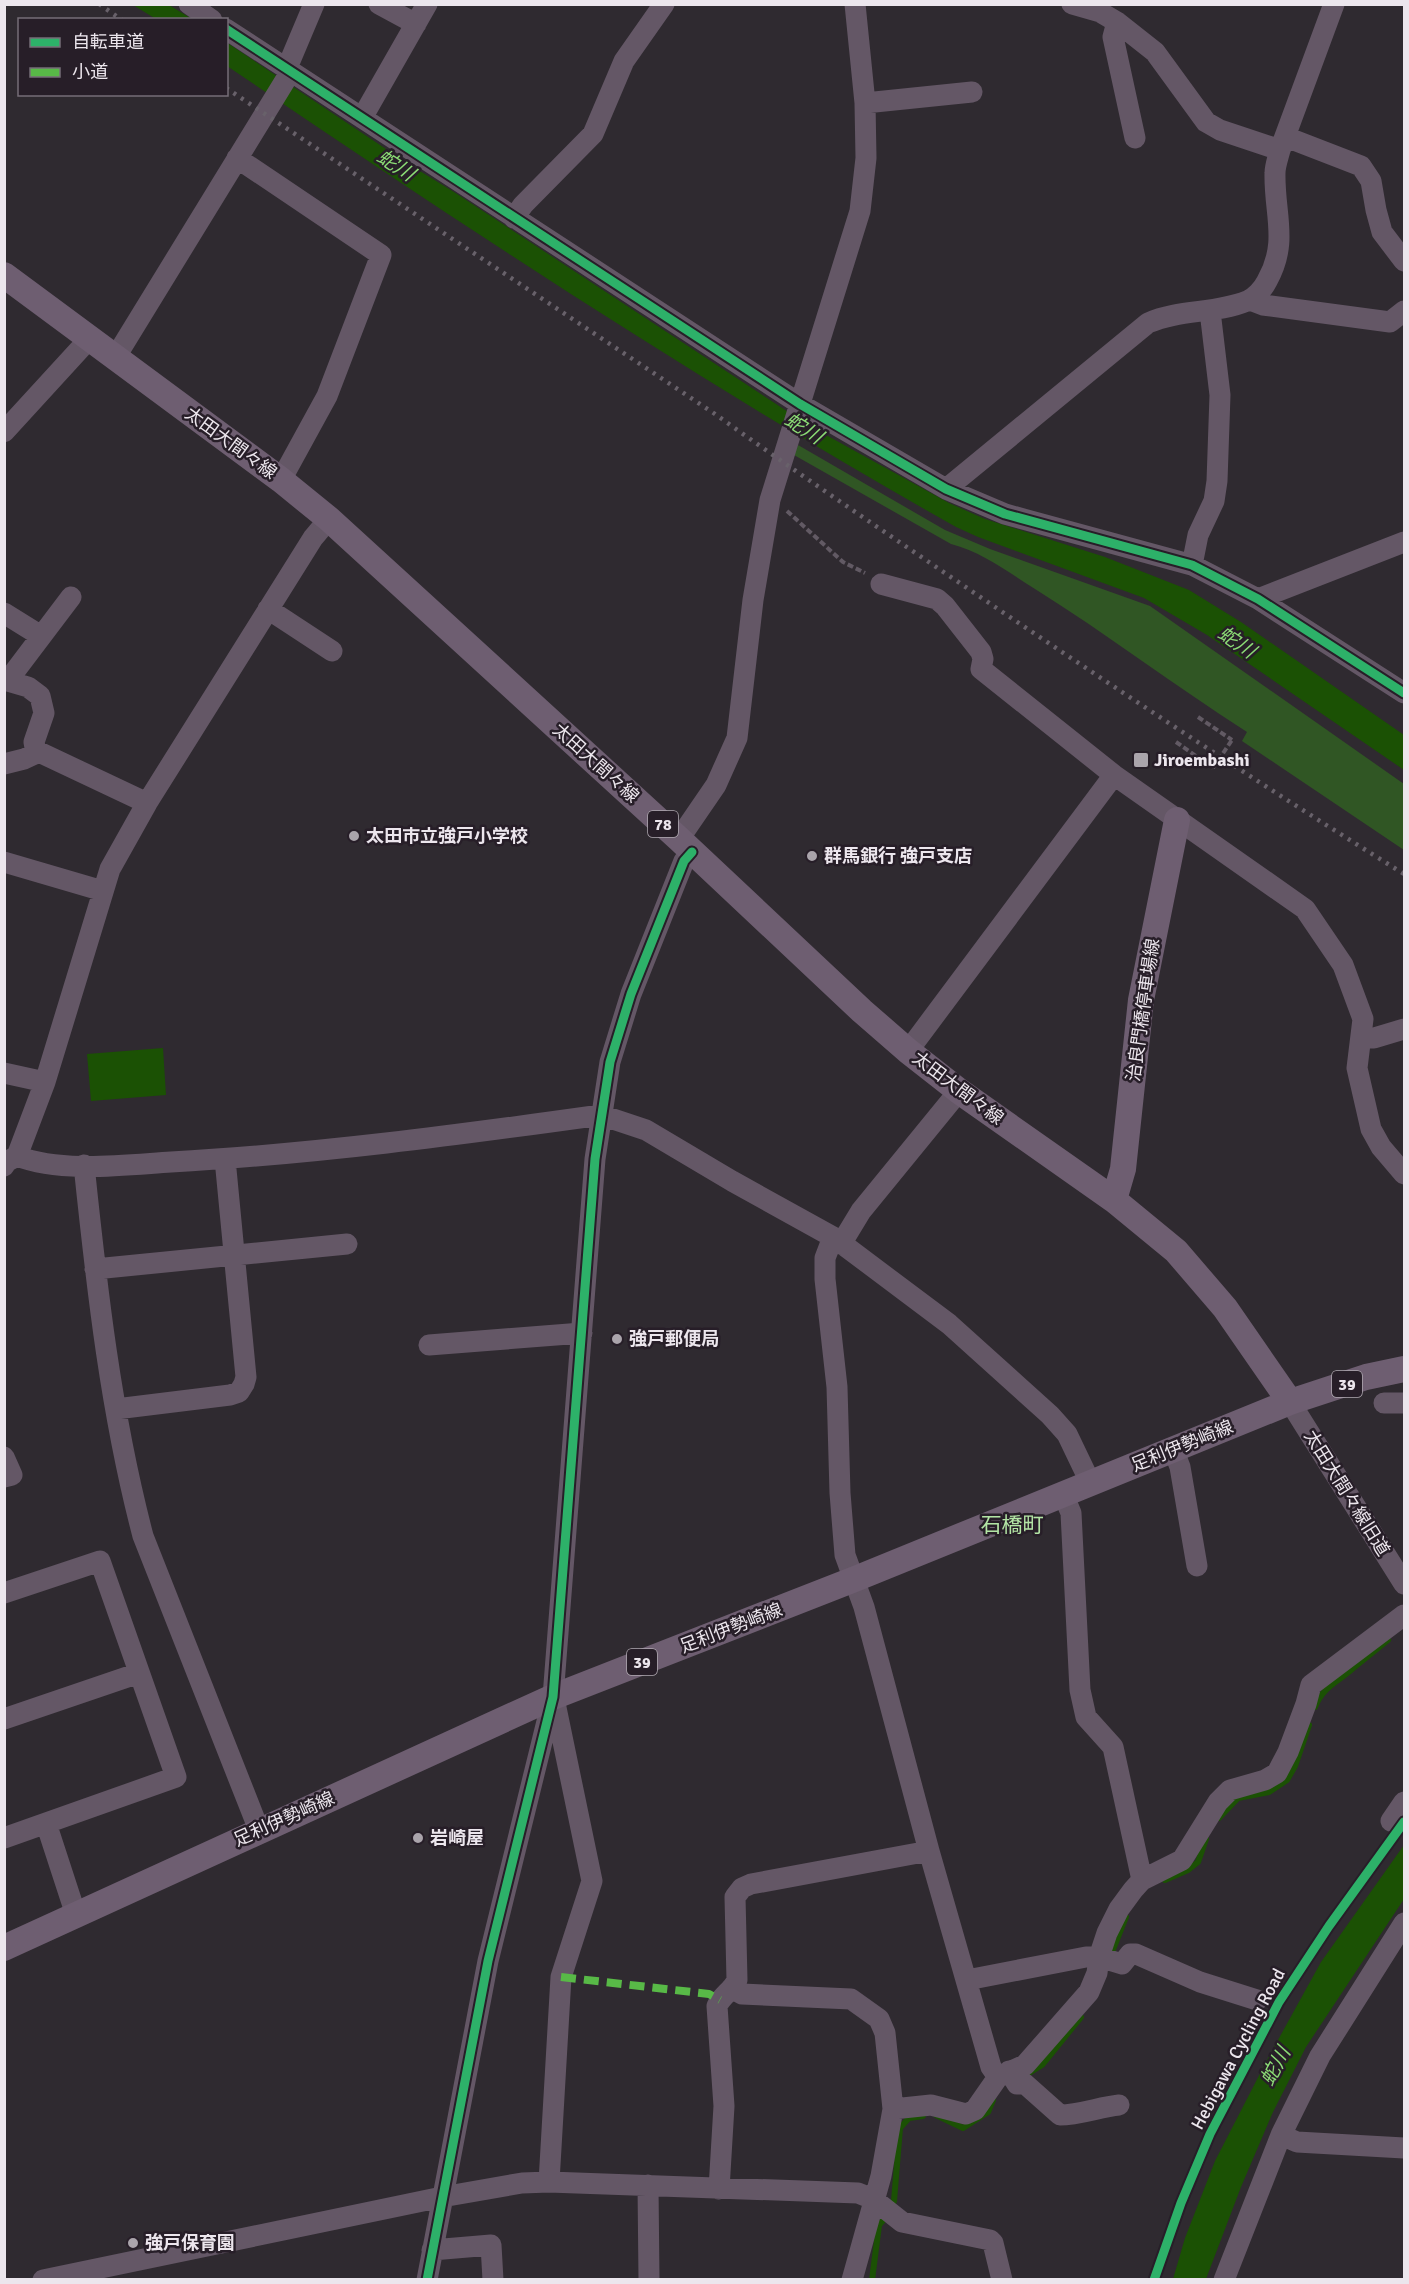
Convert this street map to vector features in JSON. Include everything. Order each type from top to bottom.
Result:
[{"type":"main road","name":"太田大間々線","points":[[4,274],[281,480],[329,519],[908,1051],[959,1092],[1114,1200],[1176,1251],[1225,1308],[1290,1402]]},
{"type":"main road","name":"治良門橋停車場線","points":[[1114,1200],[1123,1169],[1141,1000],[1177,820]]},
{"type":"main road","name":"足利伊勢崎線","points":[[4,1948],[553,1697],[855,1579],[1290,1402],[1366,1377],[1404,1369]]},
{"type":"street","points":[[189,4],[210,18]]},
{"type":"street","points":[[115,358],[288,72],[314,4]]},
{"type":"street","points":[[379,4],[416,24]]},
{"type":"street","points":[[362,118],[427,4]]},
{"type":"street","points":[[513,218],[593,134],[624,61],[664,4]]},
{"type":"street","points":[[427,2280],[488,1961],[553,1697],[595,1160],[610,1062],[631,994],[684,861],[685,845],[732,754],[737,738],[753,600],[770,500],[860,211],[866,158],[865,103],[855,4]]},
{"type":"street","points":[[1072,4],[1100,12],[1117,22],[1155,52],[1206,122],[1220,130],[1283,143],[1361,166],[1371,181],[1382,232],[1404,261]]},
{"type":"street","points":[[946,489],[1148,323],[1162,317],[1210,311],[1250,300],[1263,287],[1273,270],[1279,250],[1280,224],[1275,172],[1283,143],[1334,4]]},
{"type":"street","points":[[1117,22],[1113,37],[1135,138]]},
{"type":"street","points":[[228,30],[799,408],[946,489],[1005,514],[1192,565],[1258,599],[1404,693]]},
{"type":"street","points":[[865,103],[972,92]]},
{"type":"street","points":[[237,158],[381,255],[327,396],[281,480]]},
{"type":"street","points":[[1250,300],[1263,305],[1390,322],[1404,311]]},
{"type":"street","points":[[1192,565],[1198,535],[1214,501],[1217,481],[1220,395],[1210,311]]},
{"type":"street","points":[[4,432],[90,338]]},
{"type":"street","points":[[329,519],[313,537],[147,803],[110,869],[45,1082],[11,1161],[84,1165],[225,1160],[327,1151],[601,1115],[646,1130],[837,1240],[949,1324],[1050,1415],[1066,1434],[1090,1482]]},
{"type":"street","points":[[1258,599],[1404,542]]},
{"type":"street","points":[[881,584],[937,599],[981,652],[983,659],[981,669],[1114,775],[1305,909],[1343,965],[1363,1019],[1356,1068],[1371,1128],[1381,1147],[1404,1174]]},
{"type":"street","points":[[36,753],[34,742],[44,713],[40,696],[28,687],[7,680],[71,597]]},
{"type":"street","points":[[268,609],[332,651]]},
{"type":"street","points":[[4,613],[41,636]]},
{"type":"street","points":[[4,764],[39,752],[147,803]]},
{"type":"street","points":[[908,1051],[1114,775]]},
{"type":"street","points":[[4,862],[103,891]]},
{"type":"street","points":[[1362,1038],[1374,1038],[1404,1029]]},
{"type":"street","points":[[4,1073],[45,1082]]},
{"type":"street","points":[[959,1092],[837,1240],[825,1258],[825,1279],[837,1387],[845,1555],[855,1579],[991,2067],[1008,2078],[1024,2084],[1060,2115],[1119,2105]]},
{"type":"street","points":[[116,1409],[218,1397],[238,1392],[244,1384],[246,1377],[225,1160]]},
{"type":"street","points":[[84,1165],[105,1349],[130,1487],[143,1536],[259,1830]]},
{"type":"street","points":[[95,1269],[347,1244]]},
{"type":"street","points":[[429,1345],[582,1333]]},
{"type":"street","name":"太田大間々線旧道","points":[[1290,1402],[1404,1584]]},
{"type":"street","points":[[1173,1449],[1180,1467],[1197,1566]]},
{"type":"street","points":[[4,1457],[12,1475],[4,1478]]},
{"type":"street","points":[[1063,1494],[1071,1513],[1080,1690],[1086,1717],[1113,1747],[1142,1880]]},
{"type":"street","points":[[4,1593],[100,1561],[176,1778],[4,1838]]},
{"type":"street","points":[[893,2109],[931,2105],[966,2114],[975,2110],[1025,2065],[1089,1992],[1097,1973],[1099,1957],[1107,1933],[1119,1909],[1142,1880],[1182,1860],[1218,1802],[1230,1790],[1264,1780],[1277,1773],[1288,1752],[1311,1685],[1404,1615]]},
{"type":"street","points":[[4,1719],[139,1672]]},
{"type":"street","points":[[549,2182],[561,1977],[592,1881],[553,1697]]},
{"type":"street","points":[[1391,1821],[1404,1802]]},
{"type":"street","points":[[46,1823],[76,1915]]},
{"type":"street","points":[[719,2188],[724,2106],[717,2006],[720,2000],[733,1989],[736,1980],[735,1897],[742,1888],[751,1884],[929,1851]]},
{"type":"street","points":[[1224,2280],[1289,2138],[1320,2056],[1404,1923]]},
{"type":"street","points":[[967,1980],[1086,1958],[1099,1957],[1122,1964],[1130,1954],[1136,1954],[1200,1982],[1257,2000]]},
{"type":"street","points":[[733,1989],[742,1994],[851,1999],[879,2019],[885,2032],[893,2109],[881,2176],[852,2280]]},
{"type":"street","points":[[1289,2138],[1404,2148]]},
{"type":"street","points":[[43,2280],[442,2197],[522,2183],[549,2182],[858,2193],[873,2199],[902,2222],[990,2240],[993,2243],[1002,2280]]},
{"type":"street","points":[[648,2185],[649,2280]]},
{"type":"street","points":[[432,2250],[491,2245],[493,2280]]},
{"type":"path","points":[[781,506],[843,562],[881,584]]},
{"type":"path","points":[[1176,742],[1213,768],[1232,740],[1198,717]]},
{"type":"shaded area","points":[[798,445],[945,530],[990,549],[1150,606],[1404,784],[1404,850],[1242,741],[1247,732],[1088,624],[994,563],[951,544],[794,455]]},
{"type":"water","points":[[133,5],[169,5],[190,18],[154,18]]},
{"type":"water","name":"蛇川","points":[[228,43],[808,425],[949,503],[985,519],[1105,557],[1189,590],[1241,622],[1404,735],[1404,770],[1207,635],[1144,598],[978,537],[956,527],[862,473],[678,362],[406,186],[228,67]]},
{"type":"water","points":[[163,1048],[166,1095],[91,1101],[87,1054]]},
{"type":"water","name":"蛇川","points":[[1404,1845],[1404,1899],[1306,2047],[1273,2112],[1206,2279],[1173,2279],[1185,2238],[1215,2161],[1268,2058],[1321,1962]]},
{"type":"waterway","points":[[1315,1707],[1321,1695],[1330,1686],[1388,1640]]},
{"type":"waterway","points":[[1219,1818],[1238,1798],[1269,1792],[1287,1780],[1295,1766],[1309,1725]]},
{"type":"waterway","points":[[1165,1880],[1188,1870],[1198,1862],[1206,1839]]},
{"type":"waterway","points":[[1110,1957],[1126,1917]]},
{"type":"waterway","points":[[1029,2073],[1042,2065],[1081,2017]]},
{"type":"waterway","points":[[936,2115],[963,2128],[988,2112],[993,2100]]},
{"type":"waterway","points":[[872,2280],[879,2225],[894,2201],[900,2128],[909,2118],[923,2116]]},
{"type":"railway","points":[[99,4],[119,18]]},
{"type":"railway","points":[[228,89],[715,414],[1096,675],[1404,874]]},
{"type":"marked path","points":[[561,1977],[709,1994],[720,2000]]},
{"type":"cycle path","points":[[228,30],[800,404],[946,489],[1005,514],[1192,565],[1258,599],[1404,693]]},
{"type":"cycle path","points":[[427,2280],[488,1961],[553,1697],[595,1159],[610,1062],[631,994],[684,861],[692,852]]},
{"type":"cycle path","name":"Hebigawa Cycling Road","points":[[1154,2280],[1181,2203],[1210,2134],[1279,2002],[1329,1926],[1404,1822]]},
{"type":"place","name":"Jiroembashi","points":[[1141,760]]},
{"type":"place","name":"太田市立強戸小学校","points":[[354,836]]},
{"type":"place","name":"群馬銀行 強戸支店","points":[[812,856]]},
{"type":"place","name":"強戸郵便局","points":[[617,1339]]},
{"type":"place","name":"岩崎屋","points":[[418,1838]]},
{"type":"place","name":"強戸保育園","points":[[133,2243]]},
{"type":"district","name":"石橋町","points":[[1012,1525]]}]
